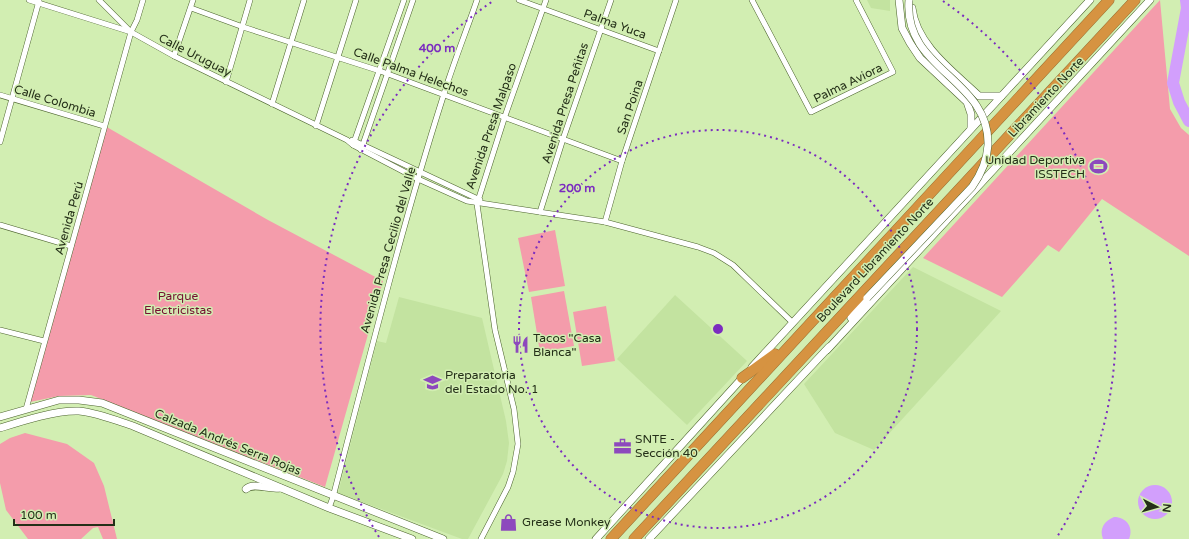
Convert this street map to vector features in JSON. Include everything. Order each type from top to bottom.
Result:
[{"type":"highway","name":"Boulevard Libramiento Norte","points":[[611,539],[1109,0]]},
{"type":"highway","name":"Boulevard Libramiento Norte","points":[[634,539],[1135,0]]},
{"type":"highway","points":[[742,378],[794,340]]},
{"type":"main road","points":[[899,0],[902,28],[910,43],[920,58],[967,102],[971,114],[972,128]]},
{"type":"main road","points":[[911,0],[917,26],[938,58],[979,96],[1001,96]]},
{"type":"main road","points":[[649,539],[827,350],[867,298],[972,187],[985,167],[988,154],[986,126],[981,111],[974,100],[930,58],[917,40],[910,27],[908,14],[911,0]]},
{"type":"main road","points":[[596,539],[792,322],[1090,0]]},
{"type":"main road","name":"Libramiento Norte","points":[[827,350],[1150,0]]},
{"type":"main road","name":"Calzada Andrés Serra Rojas","points":[[0,417],[59,400],[79,400],[102,403],[443,539]]},
{"type":"main road","name":"Calzada Andrés Serra Rojas","points":[[0,428],[56,414],[78,411],[101,415],[329,508],[412,539]]},
{"type":"main road","points":[[246,489],[255,485],[271,490],[281,488]]},
{"type":"street","name":"Calle Uruguay","points":[[29,0],[39,1],[131,32],[174,56],[226,82],[354,143]]},
{"type":"street","points":[[99,0],[131,32]]},
{"type":"street","name":"Avenida Perú","points":[[26,409],[104,126],[131,32],[143,0]]},
{"type":"street","points":[[174,56],[193,0]]},
{"type":"street","points":[[226,82],[250,0]]},
{"type":"street","points":[[272,104],[304,0]]},
{"type":"street","points":[[316,126],[356,0]]},
{"type":"street","points":[[404,0],[354,143],[418,179],[477,204],[484,203],[605,222],[698,246],[714,253],[733,265],[792,322]]},
{"type":"street","points":[[362,147],[412,0]]},
{"type":"street","name":"Avenida Presa Cecilio del Valle","points":[[329,508],[420,172],[443,96],[477,0]]},
{"type":"street","name":"Palma Yuca","points":[[519,0],[660,51]]},
{"type":"street","name":"Avenida Presa Malpaso","points":[[481,539],[508,487],[513,472],[518,444],[514,408],[495,330],[477,204],[505,116],[546,0]]},
{"type":"street","name":"Avenida Presa Peñitas","points":[[540,212],[610,0]]},
{"type":"street","name":"San Poina","points":[[605,222],[622,161],[676,0]]},
{"type":"street","name":"Palma Aviora","points":[[752,0],[811,112],[893,72],[856,0]]},
{"type":"street","points":[[0,142],[39,1]]},
{"type":"street","name":"Calle Palma Helechos","points":[[191,8],[243,27],[291,41],[380,71],[443,96],[505,116],[622,161]]},
{"type":"street","name":"Calle Colombia","points":[[0,95],[104,126]]},
{"type":"street","points":[[362,147],[478,198],[484,203]]},
{"type":"street","points":[[0,225],[71,246]]},
{"type":"street","points":[[0,330],[44,341]]},
{"type":"shaded area","points":[[867,0],[890,0],[890,11],[871,8]]},
{"type":"shaded area","points":[[913,267],[1001,311],[874,450],[835,433],[804,384]]},
{"type":"shaded area","points":[[675,295],[747,361],[687,425],[617,359]]},
{"type":"shaded area","name":"Preparatoria del Estado No. 1","points":[[399,297],[482,318],[506,421],[509,443],[507,461],[503,474],[468,539],[462,539],[338,493],[377,341],[386,343]]},
{"type":"shaded area","points":[[1152,485],[1158,485],[1167,490],[1171,496],[1171,508],[1167,514],[1158,519],[1152,519],[1143,514],[1138,505],[1138,499],[1143,490]]},
{"type":"shaded area","points":[[1114,517],[1122,519],[1128,524],[1130,527],[1129,539],[1103,539],[1103,526]]},
{"type":"green space","name":"Unidad Deportiva ISSTECH","points":[[1160,0],[1170,109],[1181,128],[1189,135],[1189,256],[1102,199],[1059,252],[1048,245],[1002,297],[923,258]]},
{"type":"green space","name":"Parque Electricistas","points":[[105,126],[268,220],[383,281],[325,487],[91,395],[59,396],[30,402]]},
{"type":"green space","points":[[555,230],[565,286],[529,292],[518,238]]},
{"type":"green space","points":[[564,291],[574,346],[540,352],[531,297]]},
{"type":"green space","points":[[606,306],[615,361],[582,366],[573,312]]},
{"type":"green space","points":[[25,433],[67,444],[94,463],[104,486],[117,539],[103,539],[98,527],[93,528],[81,539],[28,539],[6,510],[0,483],[0,444],[10,438]]},
{"type":"waterway","points":[[1186,0],[1187,8],[1173,83],[1179,102],[1189,121]]},
{"type":"place","name":"Unidad Deportiva ISSTECH","points":[[1098,167]]},
{"type":"place","name":"Tacos \"Casa Blanca\"","points":[[520,345]]},
{"type":"place","name":"Preparatoria del Estado No. 1","points":[[432,382]]},
{"type":"place","name":"SNTE - Sección 40","points":[[622,446]]},
{"type":"place","name":"Grease Monkey","points":[[509,522]]}]
